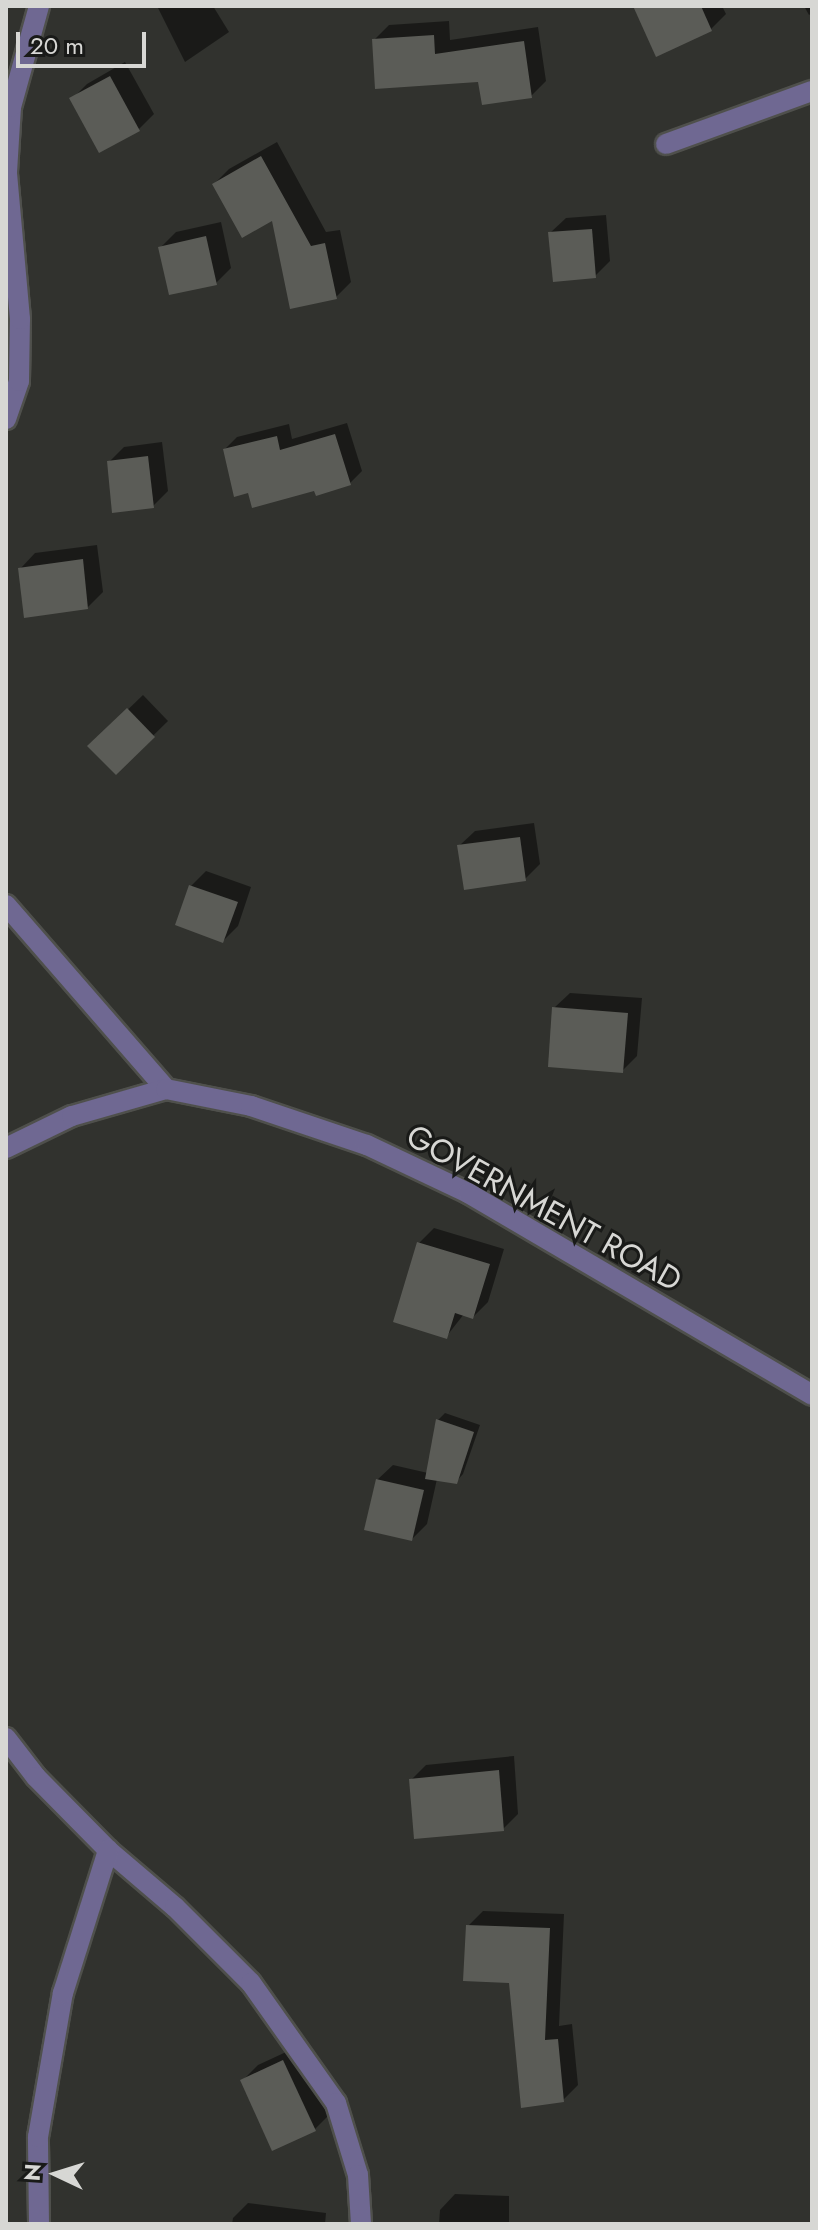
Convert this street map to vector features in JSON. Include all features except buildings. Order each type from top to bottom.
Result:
[{"type":"street","points":[[6,419],[19,381],[20,319],[7,172],[11,107],[39,6]]},
{"type":"street","points":[[666,144],[812,91]]},
{"type":"street","points":[[6,905],[166,1089]]},
{"type":"street","name":"GOVERNMENT ROAD","points":[[6,1148],[72,1116],[166,1089],[265,1111],[367,1145],[456,1187],[812,1395]]},
{"type":"street","points":[[6,1738],[36,1777],[108,1850],[175,1907],[251,1983],[336,2103],[358,2175],[361,2224]]},
{"type":"street","points":[[39,2224],[38,2137],[63,1993],[108,1850]]}]
